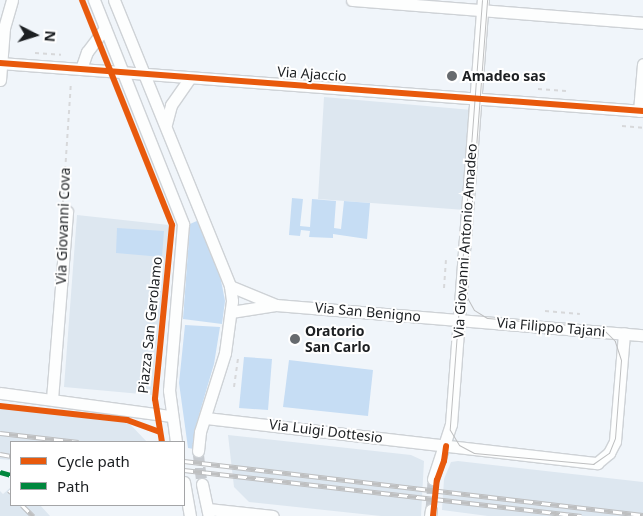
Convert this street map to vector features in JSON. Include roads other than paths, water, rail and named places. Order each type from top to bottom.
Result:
[{"type":"street","points":[[0,80],[4,28],[12,0]]},
{"type":"street","name":"Piazza San Gerolamo","points":[[94,0],[183,224],[169,390],[176,441]]},
{"type":"street","points":[[114,0],[230,286],[231,312],[225,353],[198,451]]},
{"type":"street","points":[[352,0],[483,5],[643,23]]},
{"type":"street","name":"Via Giovanni Antonio Amadeo","points":[[433,479],[446,446],[451,424],[483,5]]},
{"type":"street","points":[[82,70],[87,52],[105,28]]},
{"type":"street","name":"Via Ajaccio","points":[[1,63],[641,111]]},
{"type":"street","points":[[641,111],[643,64]]},
{"type":"street","points":[[166,126],[171,106],[190,78]]},
{"type":"street","points":[[141,118],[159,109]]},
{"type":"street","name":"Via Giovanni Cova","points":[[52,399],[67,212]]},
{"type":"street","name":"Via San Benigno","points":[[230,286],[276,305]]},
{"type":"street","name":"Via San Benigno","points":[[231,312],[276,305],[460,319]]},
{"type":"street","name":"Via Filippo Tajani","points":[[460,319],[643,335]]},
{"type":"street","name":"Via Luigi Dottesio","points":[[206,418],[590,463],[602,460],[611,450],[615,438],[624,333]]},
{"type":"street","points":[[0,393],[171,416]]},
{"type":"street","points":[[202,484],[208,512],[273,516]]},
{"type":"street","points":[[185,497],[190,516]]},
{"type":"tunnel","points":[[198,451],[202,484]]},
{"type":"tunnel","points":[[431,510],[433,479]]},
{"type":"tram line","points":[[482,0],[450,430],[459,445],[474,453],[593,464],[609,453],[615,438],[621,360],[615,341],[606,332],[594,327],[487,318],[474,310],[465,294],[487,0]]},
{"type":"railway","points":[[0,433],[69,441]]},
{"type":"railway","points":[[0,454],[10,456]]},
{"type":"railway","points":[[185,461],[643,515]]},
{"type":"railway","points":[[185,470],[581,516]]},
{"type":"railway","points":[[23,506],[33,516]]},
{"type":"place","name":"Amadeo sas","points":[[452,76]]},
{"type":"place","name":"Oratorio San Carlo","points":[[295,339]]}]
